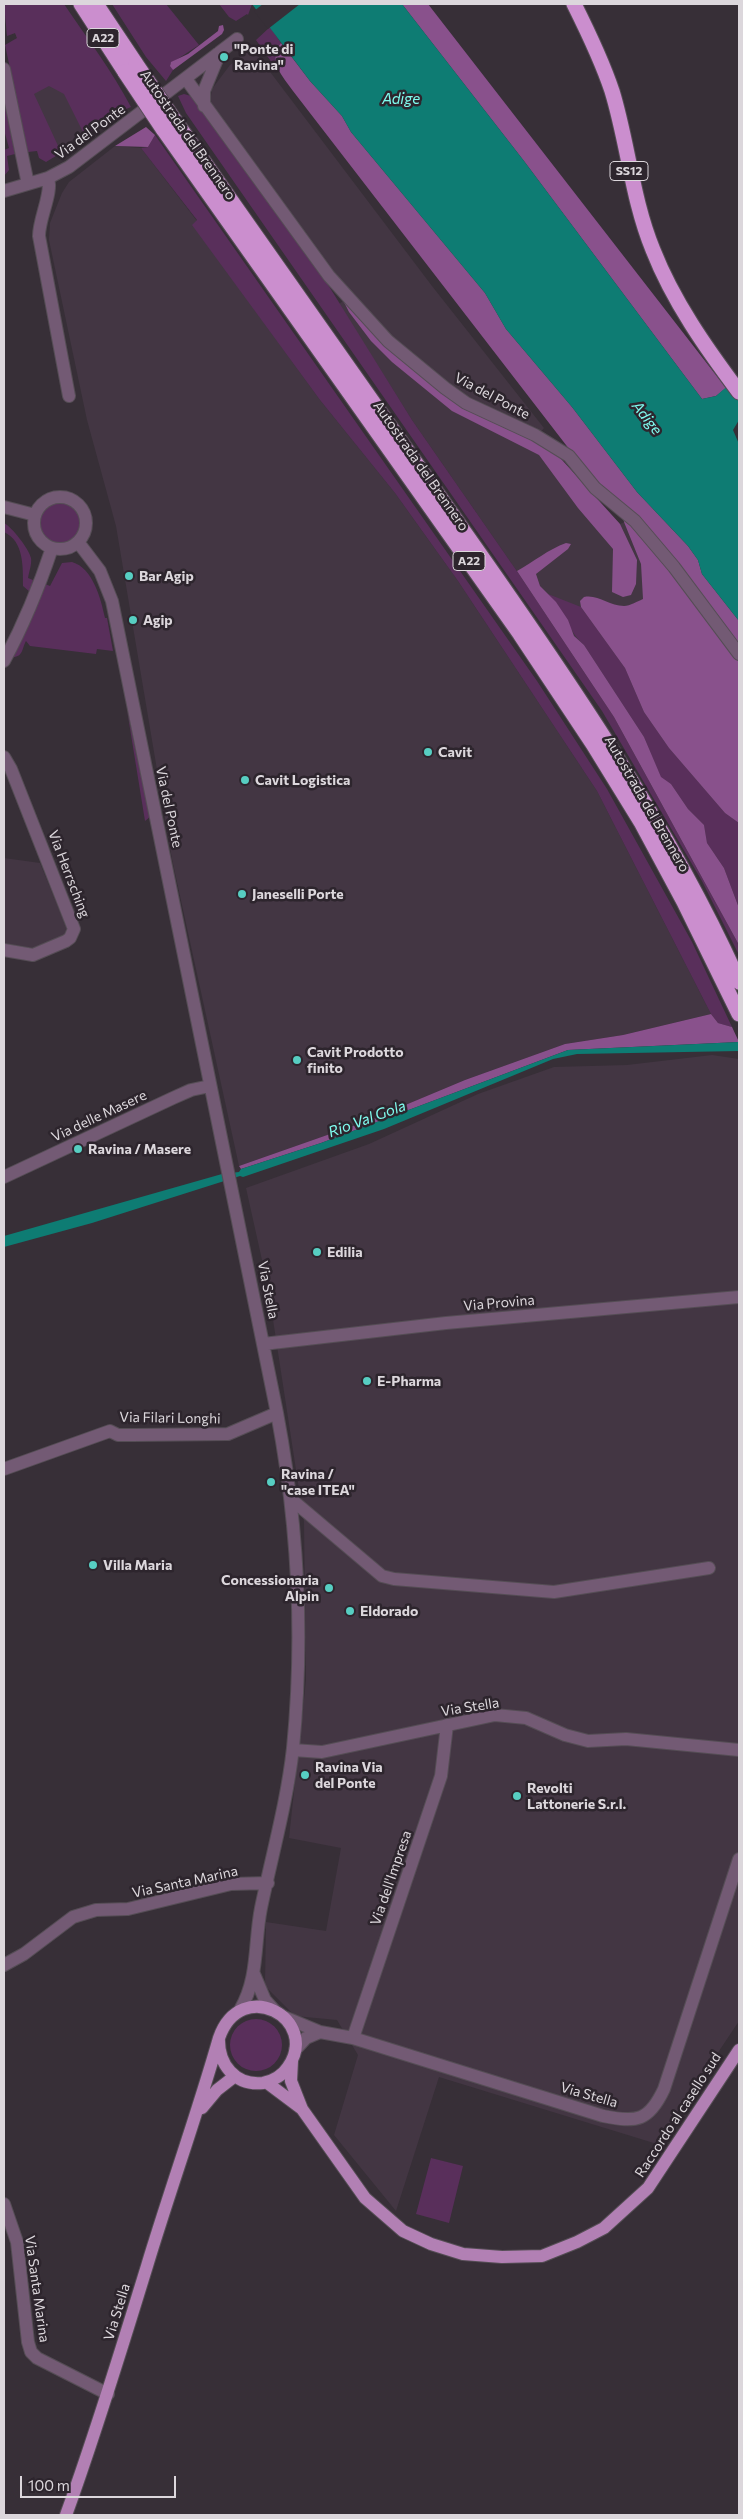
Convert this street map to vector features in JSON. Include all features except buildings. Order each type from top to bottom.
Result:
[{"type":"highway","name":"Autostrada del Brennero","points":[[81,4],[131,68],[515,626],[593,744],[641,822],[680,894],[739,1014]]},
{"type":"highway","name":"Autostrada del Brennero","points":[[96,4],[131,68]]},
{"type":"highway","name":"SS12","points":[[574,4],[596,49],[611,90],[630,175],[653,250],[699,330],[734,375],[739,392]]},
{"type":"highway","name":"SS12","points":[[581,4],[604,51],[619,94],[637,173],[661,247],[699,330]]},
{"type":"highway","name":"Autostrada del Brennero","points":[[169,125],[417,464],[594,721],[645,802],[696,894],[739,982]]},
{"type":"main road","name":"Via Stella","points":[[66,2515],[108,2394],[147,2264],[197,2117],[223,2027],[230,2017],[240,2010],[252,2006],[264,2007],[280,2014],[293,2032],[294,2056]]},
{"type":"main road","points":[[219,2038],[222,2060],[235,2076],[248,2082],[266,2082],[286,2071],[294,2056]]},
{"type":"main road","name":"Raccordo al casello sud","points":[[294,2056],[291,2081],[302,2109],[365,2198],[404,2231],[430,2244],[463,2254],[502,2257],[542,2256],[577,2242],[604,2228],[648,2188],[739,2050]]},
{"type":"main road","name":"Via Stella","points":[[197,2117],[212,2096],[235,2076]]},
{"type":"main road","name":"Raccordo al casello sud","points":[[266,2082],[302,2109]]},
{"type":"street","name":"Via del Ponte","points":[[4,191],[48,178],[86,156],[237,39]]},
{"type":"street","points":[[204,106],[204,91],[220,52]]},
{"type":"street","points":[[4,69],[28,184]]},
{"type":"street","name":"Via del Ponte","points":[[186,79],[329,276],[388,341],[445,388],[466,402],[535,435],[569,456],[595,488],[635,521],[674,566],[739,654]]},
{"type":"street","points":[[48,178],[50,185],[40,217],[39,236],[69,396]]},
{"type":"street","points":[[54,497],[67,498],[76,502],[83,510],[86,521],[84,533],[78,542],[62,549],[52,548],[38,536],[34,523],[39,507],[54,497]]},
{"type":"street","points":[[4,507],[35,516]]},
{"type":"street","name":"Via del Ponte","points":[[78,542],[100,572],[112,601],[210,1086]]},
{"type":"street","points":[[4,661],[17,637],[52,548]]},
{"type":"street","points":[[4,637],[17,637]]},
{"type":"street","name":"Via Herrsching","points":[[4,757],[11,769],[74,929],[70,938],[66,941],[33,955],[4,950]]},
{"type":"street","name":"Via Stella","points":[[210,1086],[231,1176],[278,1413],[291,1499],[299,1584],[298,1676],[292,1750],[257,1934],[254,1974],[249,1995],[240,2010]]},
{"type":"street","name":"Via delle Masere","points":[[4,1177],[191,1090],[210,1086]]},
{"type":"street","name":"Via Provina","points":[[263,1344],[446,1323],[739,1297]]},
{"type":"street","name":"Via Filari Longhi","points":[[4,1469],[110,1431],[118,1435],[228,1434],[278,1413]]},
{"type":"street","points":[[291,1499],[382,1576],[394,1579],[554,1592],[709,1568]]},
{"type":"street","name":"Via Stella","points":[[292,1750],[322,1752],[495,1715],[526,1718],[565,1735],[588,1741],[626,1739],[739,1750]]},
{"type":"street","name":"Via dell'Impresa","points":[[353,2038],[441,1776],[447,1725]]},
{"type":"street","name":"Via Stella","points":[[254,1974],[265,2000],[280,2014],[320,2032],[353,2038],[604,2116],[624,2120],[638,2118],[655,2108],[664,2089],[739,1859]]},
{"type":"street","name":"Via Santa Marina","points":[[4,1965],[24,1954],[73,1917],[96,1910],[128,1910],[231,1884],[268,1883]]},
{"type":"street","points":[[294,2056],[306,2038],[320,2032]]},
{"type":"street","name":"Via Santa Marina","points":[[4,2204],[17,2242],[28,2342],[32,2352],[37,2358],[108,2394]]},
{"type":"shaded area","points":[[4,4],[38,4],[85,136],[79,141],[76,137],[71,141],[74,145],[50,153],[17,38],[15,33],[7,36]]},
{"type":"shaded area","points":[[4,4],[64,4],[108,68],[131,107],[119,112],[85,136],[64,94],[49,86],[34,94],[60,150],[74,145],[46,162],[39,158],[37,151],[28,152],[5,45],[17,38],[15,33],[7,36]]},
{"type":"shaded area","points":[[112,4],[166,4],[199,45],[170,64],[173,70],[166,81],[146,57]]},
{"type":"shaded area","points":[[219,4],[252,4],[248,15],[236,21],[229,17]]},
{"type":"shaded area","points":[[402,4],[428,4],[726,388],[716,396],[702,399],[524,161]]},
{"type":"shaded area","points":[[223,25],[224,30],[222,34],[173,70],[170,66],[171,62],[188,54],[218,31],[219,26]]},
{"type":"shaded area","points":[[270,27],[281,43],[276,53],[277,70],[256,40]]},
{"type":"shaded area","points":[[281,43],[310,81],[342,116],[351,132],[485,293],[506,329],[572,407],[637,492],[688,546],[698,560],[702,574],[739,621],[739,647],[593,480],[293,91],[281,74],[276,62],[277,49]]},
{"type":"shaded area","points":[[252,48],[432,286],[544,428],[539,434],[468,400],[404,350],[325,265],[210,102],[212,89],[230,65]]},
{"type":"shaded area","points":[[184,94],[191,96],[317,267],[412,420],[521,577],[614,717],[739,945],[739,955],[702,881],[602,711],[186,113],[178,96]]},
{"type":"shaded area","points":[[4,95],[15,154],[7,156],[9,170],[4,176],[4,150],[9,148],[4,130]]},
{"type":"shaded area","points":[[146,127],[155,135],[148,147],[115,146]]},
{"type":"shaded area","points":[[155,135],[537,681],[607,789],[692,942],[732,1027],[718,1023],[711,1014],[597,791],[458,581],[395,493],[320,400],[192,225],[197,220],[141,148],[148,147]]},
{"type":"shaded area","points":[[115,146],[141,148],[197,221],[193,225],[320,400],[395,493],[458,581],[597,791],[711,1014],[623,1035],[565,1044],[465,1080],[367,1121],[239,1166],[172,859],[116,526],[87,420],[49,240],[50,223],[62,193],[69,182]]},
{"type":"shaded area","points":[[346,299],[431,381],[553,450],[620,524],[631,519],[739,657],[739,839],[698,868],[614,717],[521,577],[412,420],[339,304]]},
{"type":"shaded area","points":[[343,300],[431,381],[553,450],[620,524],[637,560],[636,584],[631,595],[623,597],[612,592],[613,549],[578,508],[539,455],[452,411],[392,362],[371,341],[349,312]]},
{"type":"shaded area","points":[[56,503],[64,503],[71,506],[77,512],[80,523],[77,534],[71,540],[64,543],[56,543],[49,540],[43,534],[40,527],[40,519],[43,512],[49,506]]},
{"type":"shaded area","points":[[624,514],[739,657],[739,823],[725,813],[669,748],[644,712],[625,668],[581,607],[580,601],[584,597],[594,597],[624,606],[643,599],[641,564],[624,522]]},
{"type":"shaded area","points":[[4,523],[16,533],[30,554],[31,563],[28,578],[33,580],[30,592],[23,586],[19,548],[11,536],[4,532]]},
{"type":"shaded area","points":[[566,543],[571,544],[568,549],[536,574],[540,586],[556,602],[568,620],[574,636],[584,645],[644,737],[661,777],[671,784],[688,809],[704,825],[707,843],[724,868],[739,908],[739,945],[614,717],[517,571],[547,552]]},
{"type":"shaded area","points":[[72,562],[79,565],[91,577],[95,585],[105,618],[107,618],[113,651],[97,649],[96,654],[30,646],[26,641],[20,654],[13,657],[45,584],[50,586],[62,563]]},
{"type":"shaded area","points":[[548,594],[581,607],[625,668],[644,712],[669,748],[725,813],[739,823],[739,908],[724,868],[707,843],[704,825],[688,809],[671,784],[661,778],[644,737],[558,606]]},
{"type":"shaded area","points":[[127,710],[150,817],[145,821]]},
{"type":"shaded area","points":[[4,858],[40,863],[67,929],[64,935],[33,948],[4,943]]},
{"type":"shaded area","points":[[711,1014],[718,1023],[732,1027],[739,1042],[568,1050],[321,1143],[241,1169],[239,1166],[367,1121],[465,1080],[565,1044],[623,1035]]},
{"type":"shaded area","points":[[712,1055],[739,1059],[739,2021],[657,2144],[439,2077],[396,2211],[334,2135],[358,2055],[337,2020],[295,2016],[265,1986],[266,1922],[326,1931],[341,1848],[289,1838],[306,1680],[304,1522],[268,1287],[246,1188],[369,1144],[478,1094],[554,1067],[627,1065]]},
{"type":"shaded area","points":[[251,2019],[261,2019],[275,2026],[282,2040],[282,2050],[275,2064],[261,2071],[251,2071],[241,2067],[234,2060],[230,2050],[230,2040],[234,2030],[241,2023]]},
{"type":"shaded area","points":[[431,2158],[463,2166],[449,2223],[416,2214]]},
{"type":"water","name":"Adige","points":[[252,4],[402,4],[524,161],[702,399],[716,396],[739,376],[739,420],[733,430],[739,444],[739,621],[702,574],[698,560],[688,546],[637,492],[572,407],[506,329],[485,293],[351,132],[342,116],[310,81]]},
{"type":"water","points":[[739,1042],[739,1051],[577,1054],[553,1059],[384,1129],[243,1177],[240,1176],[92,1223],[4,1247],[4,1236],[222,1174],[239,1172],[241,1169],[321,1143],[568,1050]]},
{"type":"pier","points":[[263,4],[300,4],[268,29],[254,11]]},
{"type":"place","name":"\"Ponte di Ravina\"","points":[[224,57]]},
{"type":"place","name":"Bar Agip","points":[[129,576]]},
{"type":"place","name":"Agip","points":[[133,620]]},
{"type":"place","name":"Cavit","points":[[428,752]]},
{"type":"place","name":"Cavit Logistica","points":[[245,780]]},
{"type":"place","name":"Janeselli Porte","points":[[242,894]]},
{"type":"place","name":"Cavit Prodotto finito","points":[[297,1060]]},
{"type":"place","name":"Ravina / Masere","points":[[78,1149]]},
{"type":"place","name":"Edilia","points":[[317,1252]]},
{"type":"place","name":"E-Pharma","points":[[367,1381]]},
{"type":"place","name":"Ravina / \"case ITEA\"","points":[[271,1482]]},
{"type":"place","name":"Villa Maria","points":[[93,1565]]},
{"type":"place","name":"Concessionaria Alpin","points":[[329,1588]]},
{"type":"place","name":"Eldorado","points":[[350,1611]]},
{"type":"place","name":"Ravina Via del Ponte","points":[[305,1775]]},
{"type":"place","name":"Revolti Lattonerie S.r.l.","points":[[517,1796]]},
{"type":"water label","name":"Rio Val Gola","points":[[367,1119]]}]
